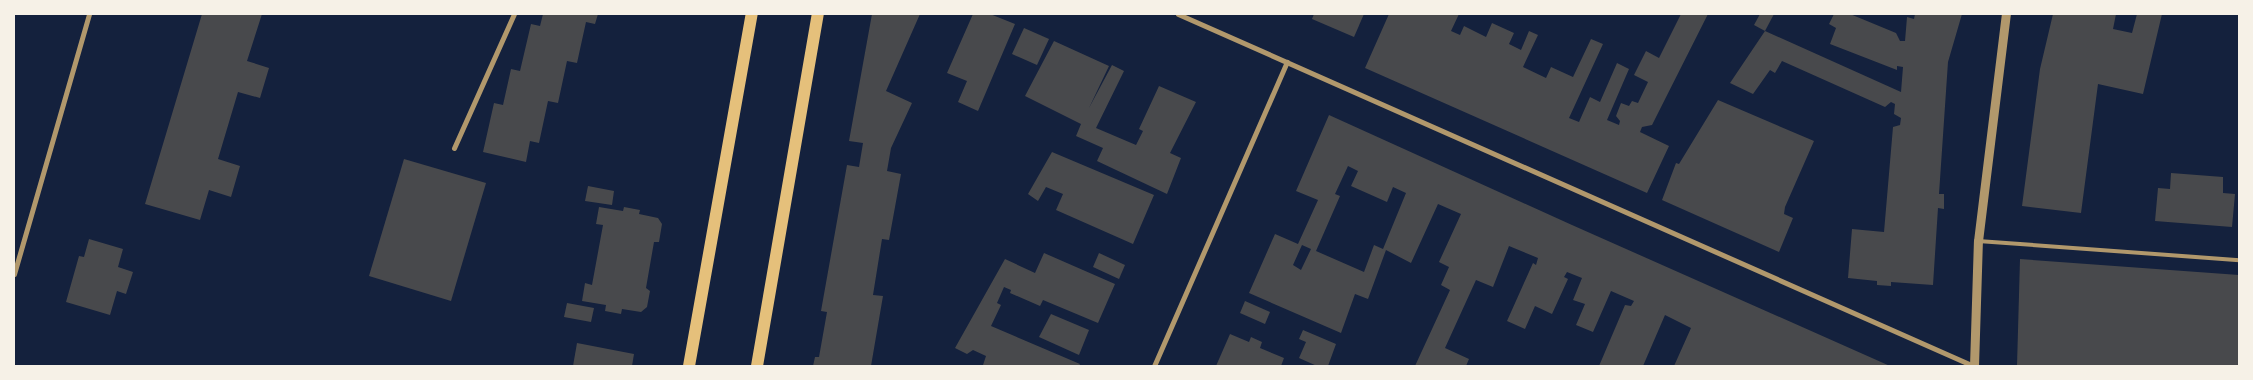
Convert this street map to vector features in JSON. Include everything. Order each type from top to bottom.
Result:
[{"type":"main road","points":[[689,366],[752,14]]},
{"type":"main road","points":[[757,366],[818,14]]},
{"type":"street","points":[[14,274],[89,14]]},
{"type":"street","points":[[454,148],[514,14]]},
{"type":"street","points":[[1178,14],[1974,366],[1978,241],[2006,14]]},
{"type":"street","points":[[1154,366],[1287,62]]},
{"type":"lane","points":[[1978,241],[2239,260]]},
{"type":"building","points":[[202,14],[262,14],[247,61],[269,68],[260,98],[238,92],[218,159],[240,166],[231,197],[209,190],[200,220],[145,204]]},
{"type":"building","points":[[543,14],[598,14],[595,24],[586,22],[577,63],[567,61],[558,103],[548,101],[539,143],[530,141],[526,162],[483,152],[494,103],[503,105],[511,69],[520,71],[531,24],[540,26]]},
{"type":"building","points":[[872,14],[920,14],[886,91],[912,103],[891,148],[887,171],[901,174],[889,240],[882,239],[873,295],[883,296],[871,366],[813,366],[815,357],[819,357],[827,312],[821,311],[847,165],[859,167],[863,143],[849,141]]},
{"type":"building","points":[[973,14],[990,14],[1015,24],[978,111],[958,102],[967,81],[947,73]]},
{"type":"building","points":[[1314,14],[1364,14],[1354,37],[1312,19]]},
{"type":"building","points":[[1389,14],[1459,14],[1451,31],[1460,35],[1464,26],[1486,37],[1492,23],[1514,33],[1509,44],[1521,50],[1529,31],[1538,35],[1523,67],[1546,78],[1551,67],[1573,77],[1591,39],[1603,44],[1569,118],[1579,122],[1590,97],[1600,102],[1617,63],[1629,69],[1607,120],[1619,125],[1620,121],[1616,116],[1621,103],[1629,106],[1632,101],[1638,103],[1648,82],[1634,75],[1646,51],[1659,58],[1681,14],[1708,14],[1652,125],[1642,127],[1640,132],[1669,146],[1647,193],[1365,68]]},
{"type":"building","points":[[1760,14],[1774,14],[1765,31],[1754,25]]},
{"type":"building","points":[[1834,14],[1850,14],[1896,33],[1900,41],[1905,41],[1907,17],[1914,19],[1915,14],[1962,14],[1948,62],[1939,194],[1944,194],[1944,209],[1938,208],[1933,285],[1891,282],[1891,286],[1877,285],[1877,281],[1848,278],[1852,229],[1884,232],[1893,127],[1900,125],[1901,118],[1894,114],[1895,104],[1891,102],[1885,107],[1782,61],[1775,73],[1770,70],[1753,94],[1730,83],[1765,31],[1901,92],[1903,67],[1897,66],[1897,70],[1830,44],[1836,28],[1829,24]]},
{"type":"building","points":[[2053,14],[2116,14],[2113,29],[2132,33],[2137,14],[2162,14],[2143,94],[2098,84],[2081,213],[2022,206],[2040,69]]},
{"type":"building","points":[[1024,28],[1049,39],[1037,65],[1012,54]]},
{"type":"building","points":[[1054,41],[1109,66],[1089,108],[1112,65],[1124,71],[1096,128],[1136,145],[1143,131],[1139,129],[1159,86],[1196,102],[1170,153],[1181,158],[1167,194],[1097,161],[1103,148],[1076,136],[1081,124],[1025,96]]},
{"type":"building","points":[[1718,100],[1814,141],[1785,207],[1784,214],[1793,218],[1779,252],[1662,200],[1676,163],[1679,164]]},
{"type":"building","points":[[1329,115],[1890,366],[1674,366],[1691,328],[1665,315],[1643,366],[1599,366],[1625,305],[1631,306],[1634,301],[1611,291],[1593,332],[1576,325],[1585,304],[1573,300],[1582,278],[1567,272],[1564,277],[1568,279],[1552,314],[1535,306],[1525,329],[1507,321],[1533,263],[1536,265],[1538,258],[1509,246],[1493,287],[1476,280],[1445,348],[1469,359],[1466,366],[1415,366],[1450,290],[1441,285],[1449,267],[1439,262],[1461,214],[1438,204],[1411,263],[1386,250],[1368,299],[1355,294],[1341,333],[1249,293],[1275,234],[1298,244],[1318,200],[1296,191]],"holes":[[[1348,166],[1358,171],[1351,186],[1387,202],[1393,187],[1406,193],[1383,249],[1374,245],[1364,272],[1316,251],[1340,196],[1335,194]],[[1302,245],[1311,249],[1301,270],[1293,265]]]},
{"type":"building","points":[[1052,152],[1154,195],[1133,244],[1056,210],[1063,194],[1046,187],[1038,201],[1028,194]]},
{"type":"building","points":[[404,159],[486,183],[451,301],[369,276]]},
{"type":"building","points":[[2171,173],[2223,177],[2223,193],[2235,194],[2232,227],[2155,221],[2158,188],[2170,189]]},
{"type":"building","points":[[588,186],[614,191],[612,205],[585,201]]},
{"type":"building","points":[[599,207],[623,211],[624,207],[640,210],[639,214],[658,218],[662,224],[659,242],[654,242],[646,288],[650,291],[647,307],[641,312],[622,309],[621,314],[605,311],[606,305],[582,301],[585,283],[592,285],[603,225],[596,224]]},
{"type":"building","points":[[89,239],[123,249],[118,267],[133,272],[126,294],[117,291],[110,315],[66,302],[79,256],[84,257]]},
{"type":"building","points":[[1044,253],[1115,284],[1098,323],[1043,300],[1040,306],[1010,293],[1011,290],[1004,287],[997,303],[1001,305],[991,326],[1080,364],[1079,366],[986,366],[983,365],[986,356],[973,350],[967,354],[955,348],[1005,259],[1035,273]]},
{"type":"building","points":[[1099,253],[1125,265],[1119,279],[1093,267]]},
{"type":"building","points":[[2020,259],[2239,275],[2239,366],[2017,366]]},
{"type":"building","points":[[1245,301],[1270,312],[1265,324],[1240,313]]},
{"type":"building","points":[[567,303],[594,308],[591,322],[564,317]]},
{"type":"building","points":[[1051,314],[1089,330],[1079,355],[1039,337]]},
{"type":"building","points":[[1303,330],[1336,344],[1328,366],[1317,366],[1299,358],[1306,342],[1299,339]]},
{"type":"building","points":[[1230,334],[1249,342],[1251,337],[1262,342],[1260,348],[1284,358],[1281,366],[1216,366]]},
{"type":"building","points":[[577,343],[634,354],[632,366],[573,366]]}]
